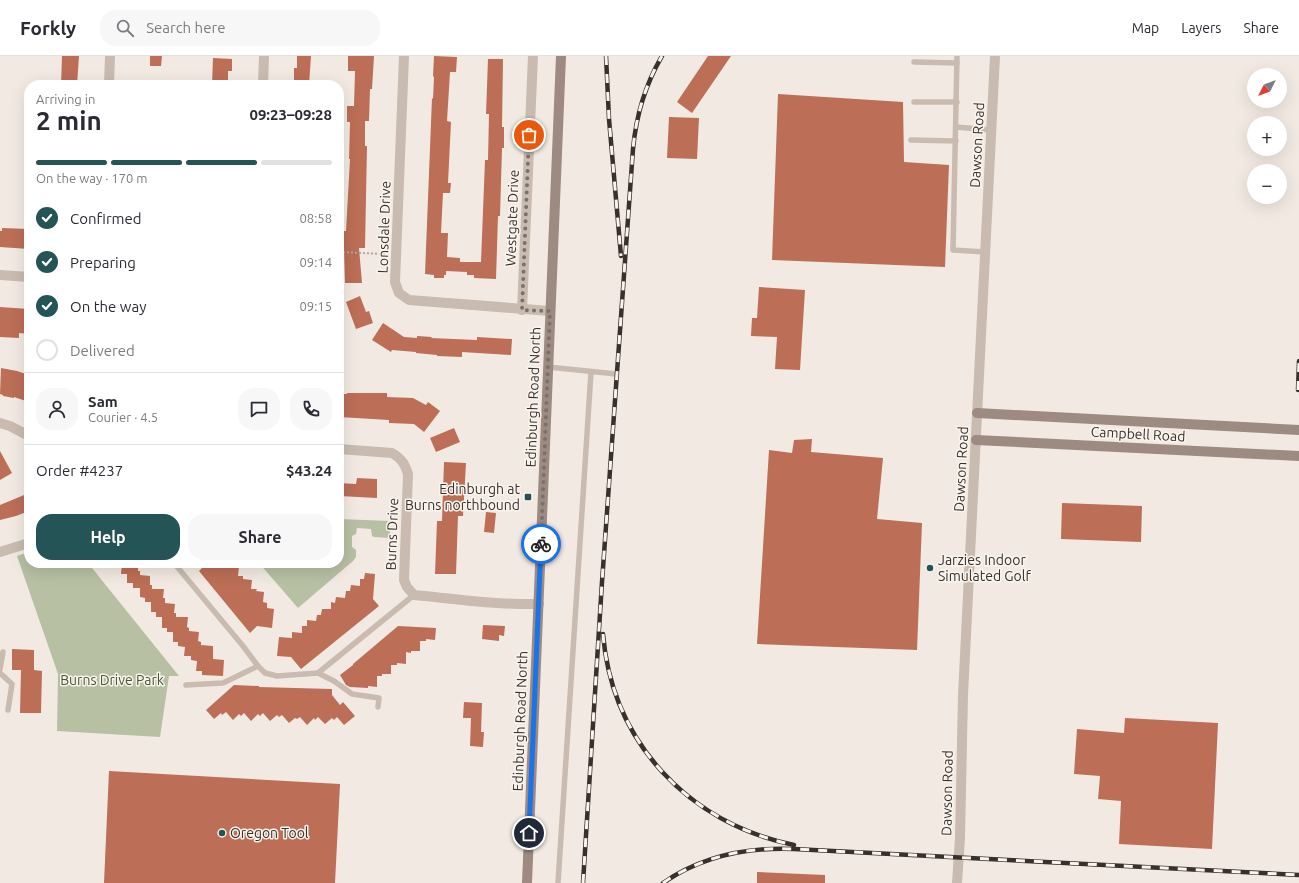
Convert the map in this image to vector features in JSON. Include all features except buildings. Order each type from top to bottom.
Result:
[{"type":"main road","name":"Edinburgh Road North","points":[[527,883],[561,56]]},
{"type":"main road","name":"Campbell Road","points":[[977,413],[1299,430]]},
{"type":"main road","name":"Campbell Road","points":[[976,440],[1299,456]]},
{"type":"street","points":[[109,80],[110,56]]},
{"type":"street","points":[[262,80],[264,56]]},
{"type":"street","name":"Lonsdale Drive","points":[[404,56],[395,282],[400,293],[409,300],[550,311]]},
{"type":"street","name":"Westgate Drive","points":[[522,310],[533,56]]},
{"type":"street","name":"Dawson Road","points":[[957,883],[960,838],[963,695],[995,56]]},
{"type":"street","points":[[0,275],[24,277]]},
{"type":"street","points":[[0,423],[24,434]]},
{"type":"street","name":"Burns Drive","points":[[344,449],[392,453],[397,456],[406,466],[408,474],[404,580],[407,587],[414,595]]},
{"type":"street","points":[[0,552],[24,545]]},
{"type":"street","points":[[414,595],[516,605],[538,604]]},
{"type":"lane","points":[[958,56],[953,250],[985,252]]},
{"type":"lane","points":[[914,62],[957,63]]},
{"type":"lane","points":[[914,102],[957,102]]},
{"type":"lane","points":[[956,127],[991,130]]},
{"type":"lane","points":[[911,140],[956,141]]},
{"type":"lane","points":[[548,367],[616,374]]},
{"type":"lane","points":[[558,883],[591,372]]},
{"type":"lane","points":[[178,568],[265,673],[277,676],[318,674],[334,681],[352,694],[379,698],[378,707]]},
{"type":"lane","points":[[318,674],[414,595]]},
{"type":"lane","points":[[0,669],[3,652]]},
{"type":"lane","points":[[186,685],[223,683],[258,666]]},
{"type":"lane","points":[[0,673],[12,684],[8,710]]},
{"type":"path","points":[[344,252],[396,254]]},
{"type":"green space","points":[[344,519],[390,521],[390,538],[374,537],[372,536],[371,529],[357,528],[356,534],[352,536],[352,547],[356,550],[356,557],[353,561],[298,608],[263,568],[344,568]]},
{"type":"green space","name":"Burns Drive Park","points":[[24,554],[24,568],[92,568],[179,676],[169,676],[160,737],[57,731],[58,674],[17,556]]},
{"type":"railway","points":[[606,56],[609,119],[621,256]]},
{"type":"railway","points":[[583,883],[602,582],[634,137],[646,89],[662,56]]},
{"type":"railway","points":[[1298,390],[1299,361]]},
{"type":"railway","points":[[603,634],[609,673],[622,709],[639,742],[662,772],[689,797],[721,818],[756,834],[794,845]]},
{"type":"railway","points":[[663,883],[693,866],[709,860],[742,852],[776,849],[1299,875]]},
{"type":"way so far","points":[[529,135],[522,310],[550,311],[541,544]]},
{"type":"place","name":"Edinburgh at Burns northbound","points":[[528,497]]},
{"type":"place","name":"Jarzies Indoor Simulated Golf","points":[[930,568]]},
{"type":"place","name":"Oregon Tool","points":[[222,833]]},
{"type":"route","points":[[529,833],[541,544]]}]
